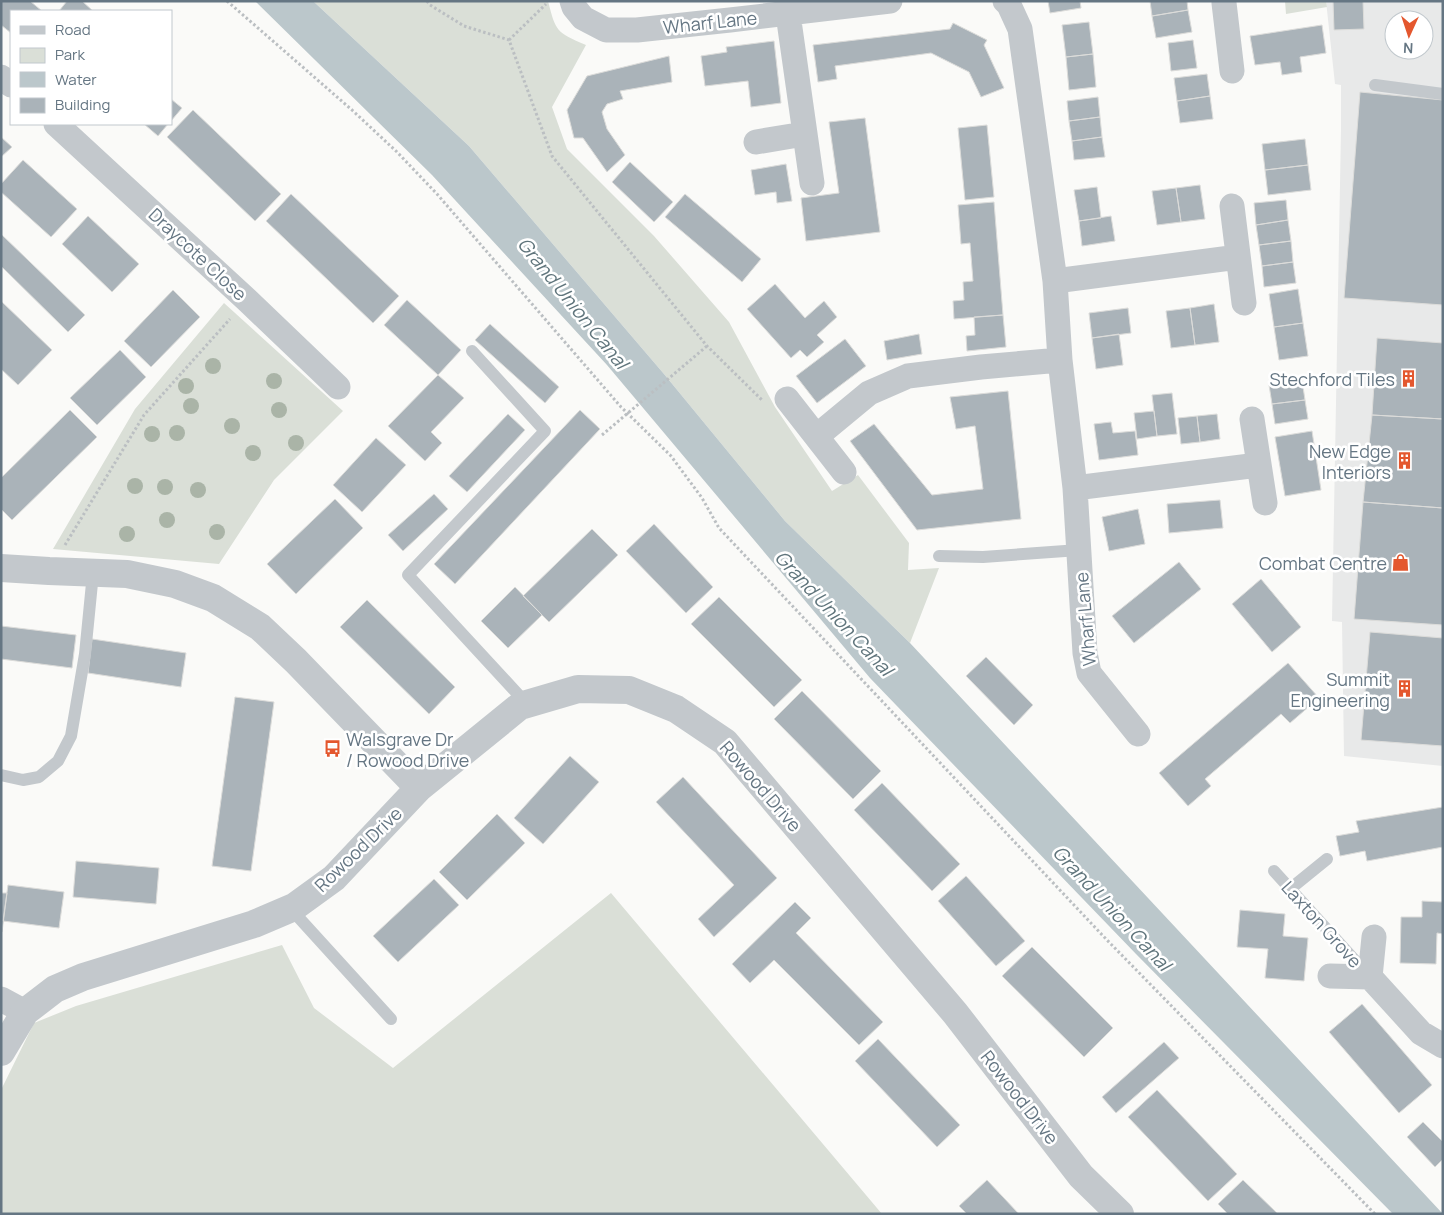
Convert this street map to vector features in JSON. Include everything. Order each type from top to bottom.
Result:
[{"type":"street","name":"Wharf Lane","points":[[572,1],[574,7],[583,18],[606,30],[637,30],[788,14],[833,5],[890,1]]},
{"type":"street","name":"Wharf Lane","points":[[1005,1],[1009,5],[1020,29],[1055,281],[1060,360],[1075,488],[1085,653],[1088,673],[1138,734]]},
{"type":"street","points":[[1228,2],[1232,71]]},
{"type":"street","points":[[788,14],[812,183]]},
{"type":"street","name":"Draycote Close","points":[[57,125],[247,300],[338,387]]},
{"type":"street","points":[[756,142],[804,134]]},
{"type":"street","points":[[1232,206],[1244,303]]},
{"type":"street","points":[[1055,281],[1238,257]]},
{"type":"street","points":[[817,436],[869,393],[908,376],[1060,360]]},
{"type":"street","points":[[787,399],[844,472]]},
{"type":"street","points":[[1252,419],[1265,503]]},
{"type":"street","points":[[1075,488],[1258,465]]},
{"type":"street","points":[[1,568],[127,574],[175,584],[213,598],[260,627],[296,661],[419,788]]},
{"type":"street","name":"Rowood Drive","points":[[1,1052],[25,1012],[55,989],[83,977],[254,924],[294,907],[334,878],[419,788],[526,702],[578,688],[629,690],[676,709],[725,742],[955,1013],[1081,1176],[1120,1214]]},
{"type":"street","name":"Laxton Grove","points":[[1370,977],[1374,938]]},
{"type":"street","name":"Laxton Grove","points":[[1330,976],[1370,977],[1421,1032],[1443,1046]]},
{"type":"street","points":[[1,999],[25,1012]]},
{"type":"lane","points":[[1375,85],[1443,94]]},
{"type":"lane","points":[[472,351],[545,431],[408,575],[526,702]]},
{"type":"lane","points":[[939,556],[984,557],[1079,550]]},
{"type":"lane","points":[[1,775],[23,780],[39,777],[58,761],[71,736],[84,654],[93,573]]},
{"type":"lane","points":[[1290,889],[1327,859]]},
{"type":"lane","name":"Laxton Grove","points":[[1274,871],[1370,977]]},
{"type":"lane","points":[[290,908],[391,1018]]},
{"type":"path","points":[[227,1],[352,110],[397,152],[437,194],[621,407],[670,456],[702,498],[719,528],[1106,939],[1375,1214]]},
{"type":"path","points":[[427,1],[430,5],[464,26],[509,40]]},
{"type":"path","points":[[509,40],[550,1]]},
{"type":"path","points":[[509,40],[552,156],[707,346],[769,408],[787,399]]},
{"type":"path","points":[[49,571],[144,415],[247,300]]},
{"type":"path","points":[[602,435],[707,346]]},
{"type":"shaded area","points":[[1326,1],[1443,1],[1443,766],[1344,756],[1342,622],[1332,621],[1341,85],[1335,84]]},
{"type":"green space","points":[[313,1],[548,1],[553,19],[559,30],[563,34],[586,45],[552,107],[567,149],[654,236],[729,322],[775,407],[832,491],[858,475],[909,543],[908,570],[939,568],[910,643],[785,521],[664,374],[469,146]]},
{"type":"green space","points":[[1285,1],[1326,1],[1327,7],[1286,14]]},
{"type":"green space","points":[[224,303],[343,411],[274,480],[219,564],[53,549],[135,409]]},
{"type":"green space","points":[[611,893],[882,1214],[1,1214],[1,1090],[34,1023],[76,1006],[282,945],[314,1008],[393,1068]]},
{"type":"water","name":"Grand Union Canal","points":[[255,1],[313,1],[469,146],[664,374],[785,521],[910,643],[1443,1214],[1393,1214],[1136,954],[870,678],[607,365],[432,175]]},
{"type":"building","points":[[1,1],[30,1],[41,10],[10,10],[10,32],[1,25]]},
{"type":"building","points":[[67,1],[82,1],[92,10],[60,10]]},
{"type":"building","points":[[1048,1],[1080,1],[1081,8],[1050,13]]},
{"type":"building","points":[[1150,1],[1187,1],[1188,10],[1152,16]]},
{"type":"building","points":[[1333,1],[1363,1],[1364,29],[1334,30]]},
{"type":"building","points":[[1188,10],[1192,32],[1156,38],[1152,16]]},
{"type":"building","points":[[1089,22],[1093,54],[1066,57],[1062,25]]},
{"type":"building","points":[[953,23],[987,40],[984,45],[1004,88],[981,97],[969,72],[931,53],[835,66],[837,79],[818,82],[813,45],[950,29]]},
{"type":"building","points":[[1322,25],[1326,53],[1300,57],[1302,72],[1282,75],[1280,62],[1255,65],[1250,36]]},
{"type":"building","points":[[1193,40],[1197,68],[1171,71],[1168,43]]},
{"type":"building","points":[[774,41],[781,103],[751,107],[748,81],[705,86],[701,56],[727,52],[726,47]]},
{"type":"building","points":[[1093,54],[1096,87],[1069,90],[1066,57]]},
{"type":"building","points":[[669,56],[672,82],[620,91],[623,99],[607,104],[602,112],[607,129],[625,155],[607,172],[583,138],[574,138],[567,110],[587,76]]},
{"type":"building","points":[[1207,74],[1210,96],[1177,101],[1174,78]]},
{"type":"building","points":[[1360,92],[1443,100],[1443,305],[1344,298]]},
{"type":"building","points":[[1210,96],[1213,119],[1180,123],[1177,101]]},
{"type":"building","points":[[1098,97],[1100,117],[1069,121],[1067,101]]},
{"type":"building","points":[[172,100],[182,108],[172,120]]},
{"type":"building","points":[[193,110],[281,194],[255,221],[167,137]]},
{"type":"building","points":[[1100,117],[1102,137],[1072,141],[1069,121]]},
{"type":"building","points":[[865,118],[880,232],[806,241],[801,198],[839,193],[829,122]]},
{"type":"building","points":[[145,125],[167,125],[158,136]]},
{"type":"building","points":[[987,125],[994,197],[965,200],[958,128]]},
{"type":"building","points":[[1,137],[12,147],[1,157]]},
{"type":"building","points":[[1102,137],[1105,157],[1074,160],[1072,141]]},
{"type":"building","points":[[1305,139],[1308,165],[1265,170],[1262,144]]},
{"type":"building","points":[[23,160],[77,209],[51,237],[1,192],[1,184]]},
{"type":"building","points":[[630,162],[673,202],[654,222],[612,182]]},
{"type":"building","points":[[786,164],[792,201],[777,203],[776,192],[755,195],[751,170]]},
{"type":"building","points":[[1308,165],[1311,190],[1268,195],[1265,170]]},
{"type":"building","points":[[1200,185],[1205,219],[1181,222],[1176,188]]},
{"type":"building","points":[[1097,187],[1101,218],[1079,221],[1074,190]]},
{"type":"building","points":[[1176,188],[1181,222],[1157,225],[1152,191]]},
{"type":"building","points":[[291,194],[399,296],[373,323],[266,221]]},
{"type":"building","points":[[685,194],[761,259],[742,282],[665,217]]},
{"type":"building","points":[[1286,200],[1288,220],[1256,225],[1254,203]]},
{"type":"building","points":[[994,202],[1003,315],[954,319],[953,301],[964,300],[963,282],[973,281],[970,243],[961,244],[958,205]]},
{"type":"building","points":[[88,216],[139,264],[112,292],[62,244]]},
{"type":"building","points":[[1111,216],[1115,241],[1082,246],[1079,221]]},
{"type":"building","points":[[1288,220],[1291,241],[1259,245],[1256,225]]},
{"type":"building","points":[[1,234],[85,315],[68,332],[1,266]]},
{"type":"building","points":[[1291,241],[1293,262],[1262,266],[1259,245]]},
{"type":"building","points":[[1293,262],[1296,283],[1264,287],[1262,266]]},
{"type":"building","points":[[775,284],[805,318],[824,301],[837,317],[817,335],[824,342],[807,357],[800,350],[791,358],[747,309]]},
{"type":"building","points":[[1298,289],[1303,323],[1274,327],[1269,294]]},
{"type":"building","points":[[173,290],[200,317],[151,367],[124,341]]},
{"type":"building","points":[[407,300],[461,350],[438,375],[384,325]]},
{"type":"building","points":[[1,301],[52,350],[18,385],[1,369]]},
{"type":"building","points":[[1214,304],[1219,342],[1195,345],[1190,308]]},
{"type":"building","points":[[1128,308],[1131,333],[1092,338],[1089,313]]},
{"type":"building","points":[[1190,308],[1195,345],[1171,348],[1166,311]]},
{"type":"building","points":[[1003,315],[1006,347],[967,351],[966,336],[975,335],[974,317]]},
{"type":"building","points":[[1303,323],[1308,356],[1279,360],[1274,327]]},
{"type":"building","points":[[490,324],[559,387],[545,403],[475,340]]},
{"type":"building","points":[[919,334],[922,354],[887,360],[884,341]]},
{"type":"building","points":[[1119,334],[1123,365],[1096,369],[1092,338]]},
{"type":"building","name":"Stechford Tiles","points":[[1377,338],[1443,343],[1443,419],[1372,415]]},
{"type":"building","points":[[845,339],[866,366],[817,403],[796,376]]},
{"type":"building","points":[[120,350],[146,377],[97,425],[70,398]]},
{"type":"building","points":[[438,375],[464,398],[431,432],[442,443],[425,461],[388,426]]},
{"type":"building","points":[[1302,380],[1305,400],[1272,404],[1269,385]]},
{"type":"building","points":[[1008,391],[1021,519],[917,530],[850,441],[874,424],[932,495],[983,489],[975,426],[956,429],[950,397]]},
{"type":"building","points":[[1172,393],[1177,434],[1157,436],[1152,395]]},
{"type":"building","points":[[1305,400],[1308,419],[1275,424],[1272,404]]},
{"type":"building","points":[[70,410],[97,437],[12,520],[1,509],[1,478]]},
{"type":"building","points":[[580,410],[600,429],[455,584],[434,564]]},
{"type":"building","points":[[1154,411],[1157,436],[1137,439],[1134,413]]},
{"type":"building","points":[[508,414],[525,430],[467,492],[449,476]]},
{"type":"building","points":[[1217,414],[1220,439],[1200,442],[1197,416]]},
{"type":"building","name":"New Edge Interiors","points":[[1372,415],[1443,419],[1443,508],[1363,502]]},
{"type":"building","points":[[1197,416],[1200,442],[1181,444],[1178,418]]},
{"type":"building","points":[[1111,422],[1113,433],[1135,431],[1138,455],[1099,460],[1094,424]]},
{"type":"building","points":[[1312,431],[1321,490],[1285,496],[1275,437]]},
{"type":"building","points":[[376,438],[406,465],[362,512],[333,485]]},
{"type":"building","points":[[434,494],[448,509],[403,551],[388,535]]},
{"type":"building","points":[[335,499],[363,528],[296,594],[267,564]]},
{"type":"building","points":[[1220,500],[1223,528],[1169,533],[1167,504]]},
{"type":"building","name":"Combat Centre","points":[[1363,502],[1443,508],[1443,625],[1354,619]]},
{"type":"building","points":[[1138,509],[1145,544],[1109,551],[1102,517]]},
{"type":"building","points":[[654,524],[713,587],[686,613],[626,551]]},
{"type":"building","points":[[592,529],[618,555],[549,622],[523,596]]},
{"type":"building","points":[[1179,562],[1201,589],[1134,643],[1112,616]]},
{"type":"building","points":[[1261,579],[1301,627],[1272,652],[1232,604]]},
{"type":"building","points":[[515,587],[542,615],[508,648],[481,621]]},
{"type":"building","points":[[719,597],[802,680],[774,707],[691,624]]},
{"type":"building","points":[[367,600],[455,687],[429,714],[340,627]]},
{"type":"building","points":[[1,626],[76,635],[72,668],[1,659]]},
{"type":"building","name":"Summit Engineering","points":[[1370,632],[1443,638],[1443,746],[1361,740]]},
{"type":"building","points":[[92,639],[186,653],[181,687],[88,673]]},
{"type":"building","points":[[986,657],[1033,705],[1014,725],[966,676]]},
{"type":"building","points":[[1288,663],[1319,698],[1290,723],[1281,714],[1205,779],[1211,786],[1188,806],[1159,773]]},
{"type":"building","points":[[802,691],[881,771],[853,799],[774,719]]},
{"type":"building","points":[[235,697],[274,702],[251,871],[212,866]]},
{"type":"building","points":[[570,756],[599,782],[543,844],[514,818]]},
{"type":"building","points":[[683,777],[777,878],[714,937],[698,919],[734,885],[656,802]]},
{"type":"building","points":[[882,783],[960,864],[932,891],[854,810]]},
{"type":"building","points":[[1443,807],[1443,847],[1367,861],[1365,851],[1340,856],[1336,836],[1359,832],[1356,821]]},
{"type":"building","points":[[497,814],[525,843],[467,900],[439,872]]},
{"type":"building","points":[[76,861],[159,868],[156,904],[73,897]]},
{"type":"building","points":[[966,876],[1025,941],[996,966],[938,901]]},
{"type":"building","points":[[434,879],[459,905],[398,962],[373,936]]},
{"type":"building","points":[[8,885],[64,892],[59,928],[3,921]]},
{"type":"building","points":[[1,893],[7,893],[2,932],[1,932]]},
{"type":"building","points":[[1422,901],[1443,902],[1443,934],[1437,933],[1436,964],[1400,963],[1401,917],[1422,917]]},
{"type":"building","points":[[795,902],[811,918],[796,933],[883,1022],[859,1045],[774,960],[750,983],[732,964]]},
{"type":"building","points":[[1240,910],[1285,914],[1283,936],[1308,938],[1304,981],[1265,978],[1268,949],[1237,947]]},
{"type":"building","points":[[1032,947],[1113,1028],[1084,1057],[1002,976]]},
{"type":"building","points":[[1362,1004],[1432,1085],[1399,1113],[1329,1032]]},
{"type":"building","points":[[878,1039],[960,1125],[937,1147],[855,1061]]},
{"type":"building","points":[[1164,1042],[1179,1058],[1116,1113],[1102,1097]]},
{"type":"building","points":[[1157,1090],[1237,1174],[1208,1201],[1128,1117]]},
{"type":"building","points":[[1423,1122],[1443,1142],[1443,1159],[1435,1167],[1407,1137]]},
{"type":"building","points":[[987,1180],[1019,1214],[967,1214],[959,1206]]},
{"type":"building","points":[[1243,1180],[1278,1214],[1228,1214],[1218,1204]]},
{"type":"place","name":"Stechford Tiles","points":[[1409,379]]},
{"type":"place","name":"New Edge Interiors","points":[[1405,461]]},
{"type":"place","name":"Combat Centre","points":[[1401,563]]},
{"type":"place","name":"Summit Engineering","points":[[1404,689]]},
{"type":"place","name":"Walsgrave Dr / Rowood Drive","points":[[332,749]]}]
